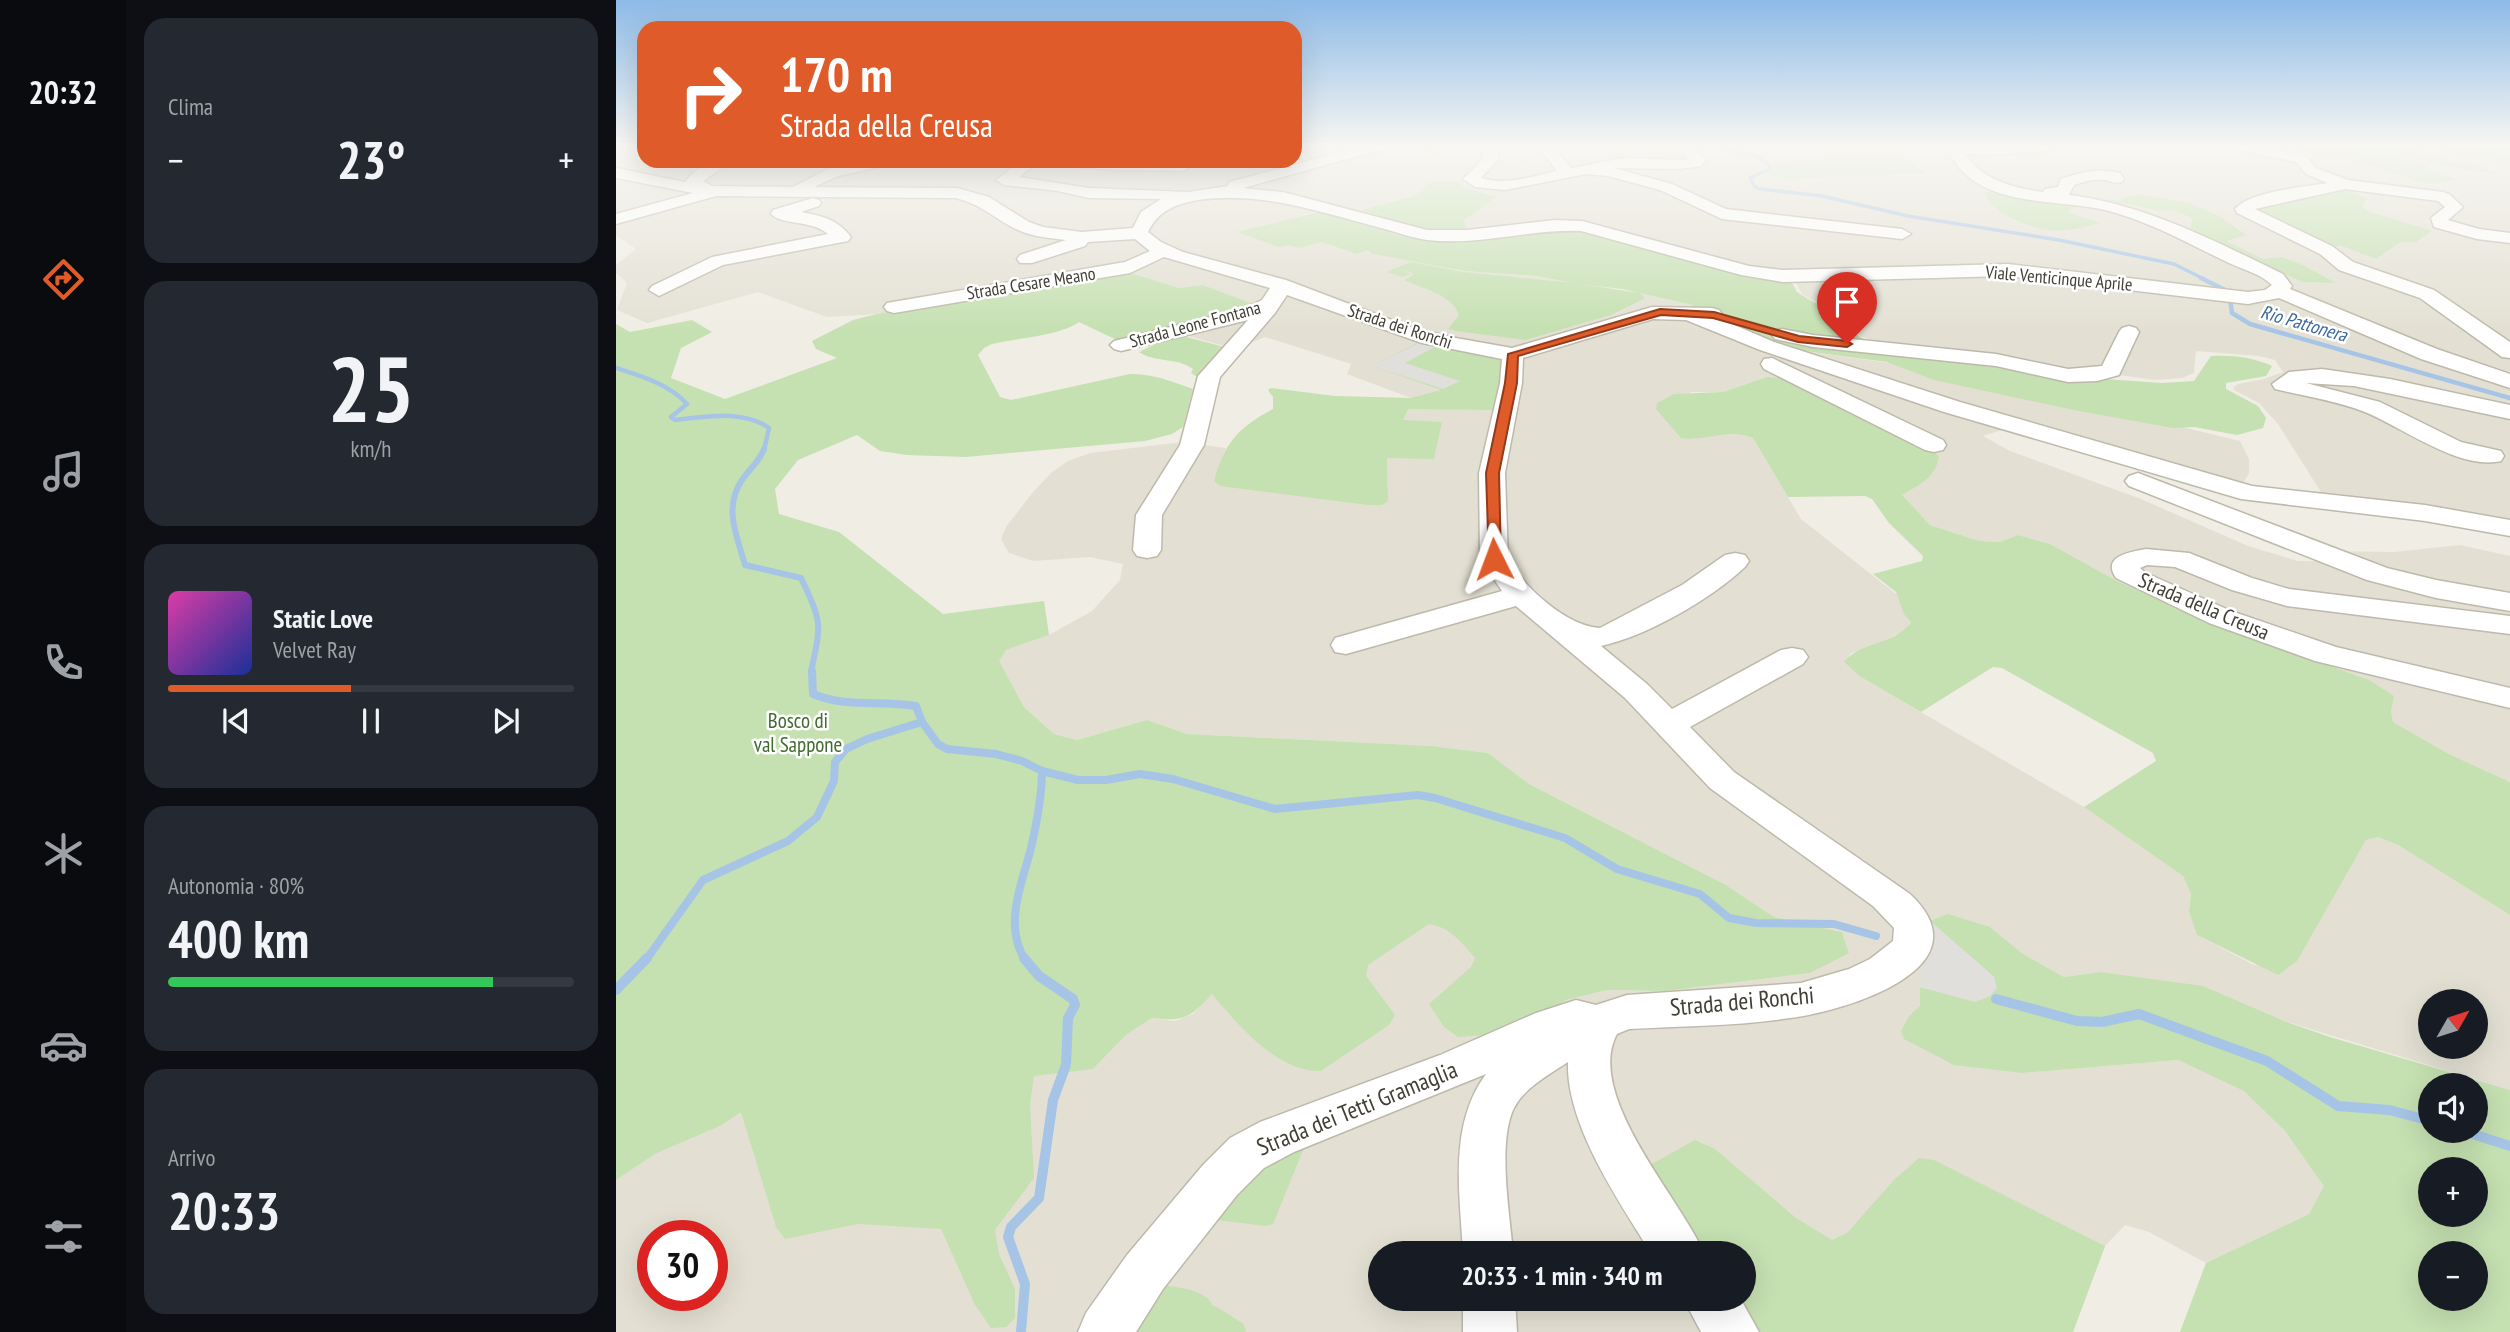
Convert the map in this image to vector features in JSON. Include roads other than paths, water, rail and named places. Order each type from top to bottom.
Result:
[{"type":"street","points":[[616,219],[649,209]]},
{"type":"street","points":[[659,290],[718,261],[842,237],[823,221],[779,214],[790,209]]},
{"type":"street","points":[[996,209],[1023,226],[1041,232],[1082,237],[1139,233],[1147,216],[1157,209]]},
{"type":"street","name":"Viale Venticinque Aprile","points":[[1329,209],[1427,235],[1453,236],[1555,225],[1582,226],[1748,271],[1783,276],[2008,270],[2228,296],[2260,298],[2279,291]]},
{"type":"street","points":[[1713,209],[1722,214],[1902,234]]},
{"type":"street","points":[[2122,209],[2276,278],[2282,283],[2279,291],[2428,354],[2510,381]]},
{"type":"street","points":[[2243,209],[2326,250],[2346,266],[2427,294],[2510,352]]},
{"type":"street","points":[[2452,209],[2440,218],[2440,223],[2477,234],[2510,238]]},
{"type":"street","name":"Strada dei Ronchi","points":[[1139,233],[1144,239],[1186,259],[1289,282],[1378,309]]},
{"type":"street","points":[[1026,259],[1100,236]]},
{"type":"street","name":"Strada Cesare Meano","points":[[894,307],[1130,267],[1165,250]]},
{"type":"street","name":"Strada dei Ronchi","points":[[1248,274],[1274,294],[1429,339],[1513,354],[1511,383],[1494,461],[1494,559],[1503,575],[1521,595],[1636,691],[1722,780],[1887,895],[1908,915],[1916,936],[1906,956],[1891,966],[1859,982],[1810,999],[1728,1007],[1658,1008],[1627,1012],[1603,1020]]},
{"type":"street","name":"Strada Leone Fontana","points":[[1121,345],[1250,313],[1274,294]]},
{"type":"street","name":"Strada Leone Fontana","points":[[1147,550],[1149,515],[1192,445],[1209,376],[1259,321],[1274,294]]},
{"type":"street","points":[[1513,354],[1651,313],[1690,314],[1724,317],[1798,339],[2012,362],[2069,376],[2093,375],[2111,370],[2129,332]]},
{"type":"street","points":[[1690,314],[1780,351],[1978,415],[2250,494],[2425,513],[2510,528]]},
{"type":"street","points":[[1729,330],[1791,375],[1934,445]]},
{"type":"street","points":[[2492,456],[2454,448],[2372,407],[2283,384],[2287,379],[2300,375],[2335,378],[2419,391],[2510,412]]},
{"type":"street","points":[[1978,415],[2087,462],[2377,574],[2436,589],[2510,602]]},
{"type":"street","name":"Strada della Creusa","points":[[2510,625],[2287,597],[2242,584],[2179,559],[2146,557],[2126,563],[2126,572],[2136,579],[2280,639],[2352,662],[2510,698]]},
{"type":"street","name":"Strada dei Ronchi","points":[[1557,623],[1590,636],[1608,636],[1694,591],[1729,569],[1735,561]]},
{"type":"street","points":[[1346,645],[1521,595]]},
{"type":"street","points":[[1669,725],[1792,657]]},
{"type":"street","name":"Strada dei Tetti Gramaglia","points":[[1105,1332],[1145,1272],[1220,1180],[1236,1163],[1261,1144],[1456,1068],[1551,1025],[1576,1017],[1603,1020]]},
{"type":"street","points":[[1488,1241],[1484,1138],[1497,1094],[1519,1072],[1564,1041],[1603,1020]]},
{"type":"street","points":[[1603,1020],[1590,1045],[1590,1088],[1607,1131],[1672,1241]]},
{"type":"street","points":[[1489,1311],[1490,1332]]},
{"type":"street","points":[[1718,1311],[1732,1332]]},
{"type":"waterway","name":"Rio Pattonera","points":[[1879,209],[2059,240],[2174,264],[2204,279]]},
{"type":"waterway","name":"Rio Pattonera","points":[[2201,278],[2229,292],[2232,313],[2250,324],[2510,398]]},
{"type":"waterway","points":[[616,368],[654,382],[680,397],[687,404],[671,417],[675,420],[736,416],[759,422],[769,428],[764,450]]},
{"type":"waterway","points":[[764,449],[736,491],[733,522],[745,565],[801,578],[818,624],[811,672]]},
{"type":"waterway","points":[[812,671],[813,694],[838,701],[916,706],[922,722]]},
{"type":"waterway","points":[[646,960],[703,880],[788,841],[817,817],[834,781],[835,762],[846,749],[867,739],[922,722]]},
{"type":"waterway","points":[[922,722],[938,744],[947,749],[996,754],[1022,761],[1042,771]]},
{"type":"waterway","points":[[1024,958],[1015,932],[1016,904],[1037,819],[1042,771]]},
{"type":"waterway","points":[[1042,771],[1078,780],[1106,780],[1140,774],[1173,779],[1275,809],[1418,795],[1435,798],[1565,838],[1617,869],[1700,894],[1729,918],[1756,923],[1834,924],[1876,936]]},
{"type":"waterway","points":[[616,990],[647,958]]},
{"type":"waterway","points":[[1021,1332],[1025,1284],[1008,1237],[1011,1227],[1039,1198],[1053,1100],[1066,1065],[1068,1018],[1075,1005],[1073,999],[1039,976],[1024,958]]},
{"type":"waterway","points":[[1996,999],[2077,1021],[2102,1022],[2139,1014],[2267,1061],[2338,1106],[2389,1110],[2418,1118]]},
{"type":"waterway","points":[[2488,1139],[2510,1146]]},
{"type":"park label","name":"Bosco di val Sappone","points":[[798,732]]}]
